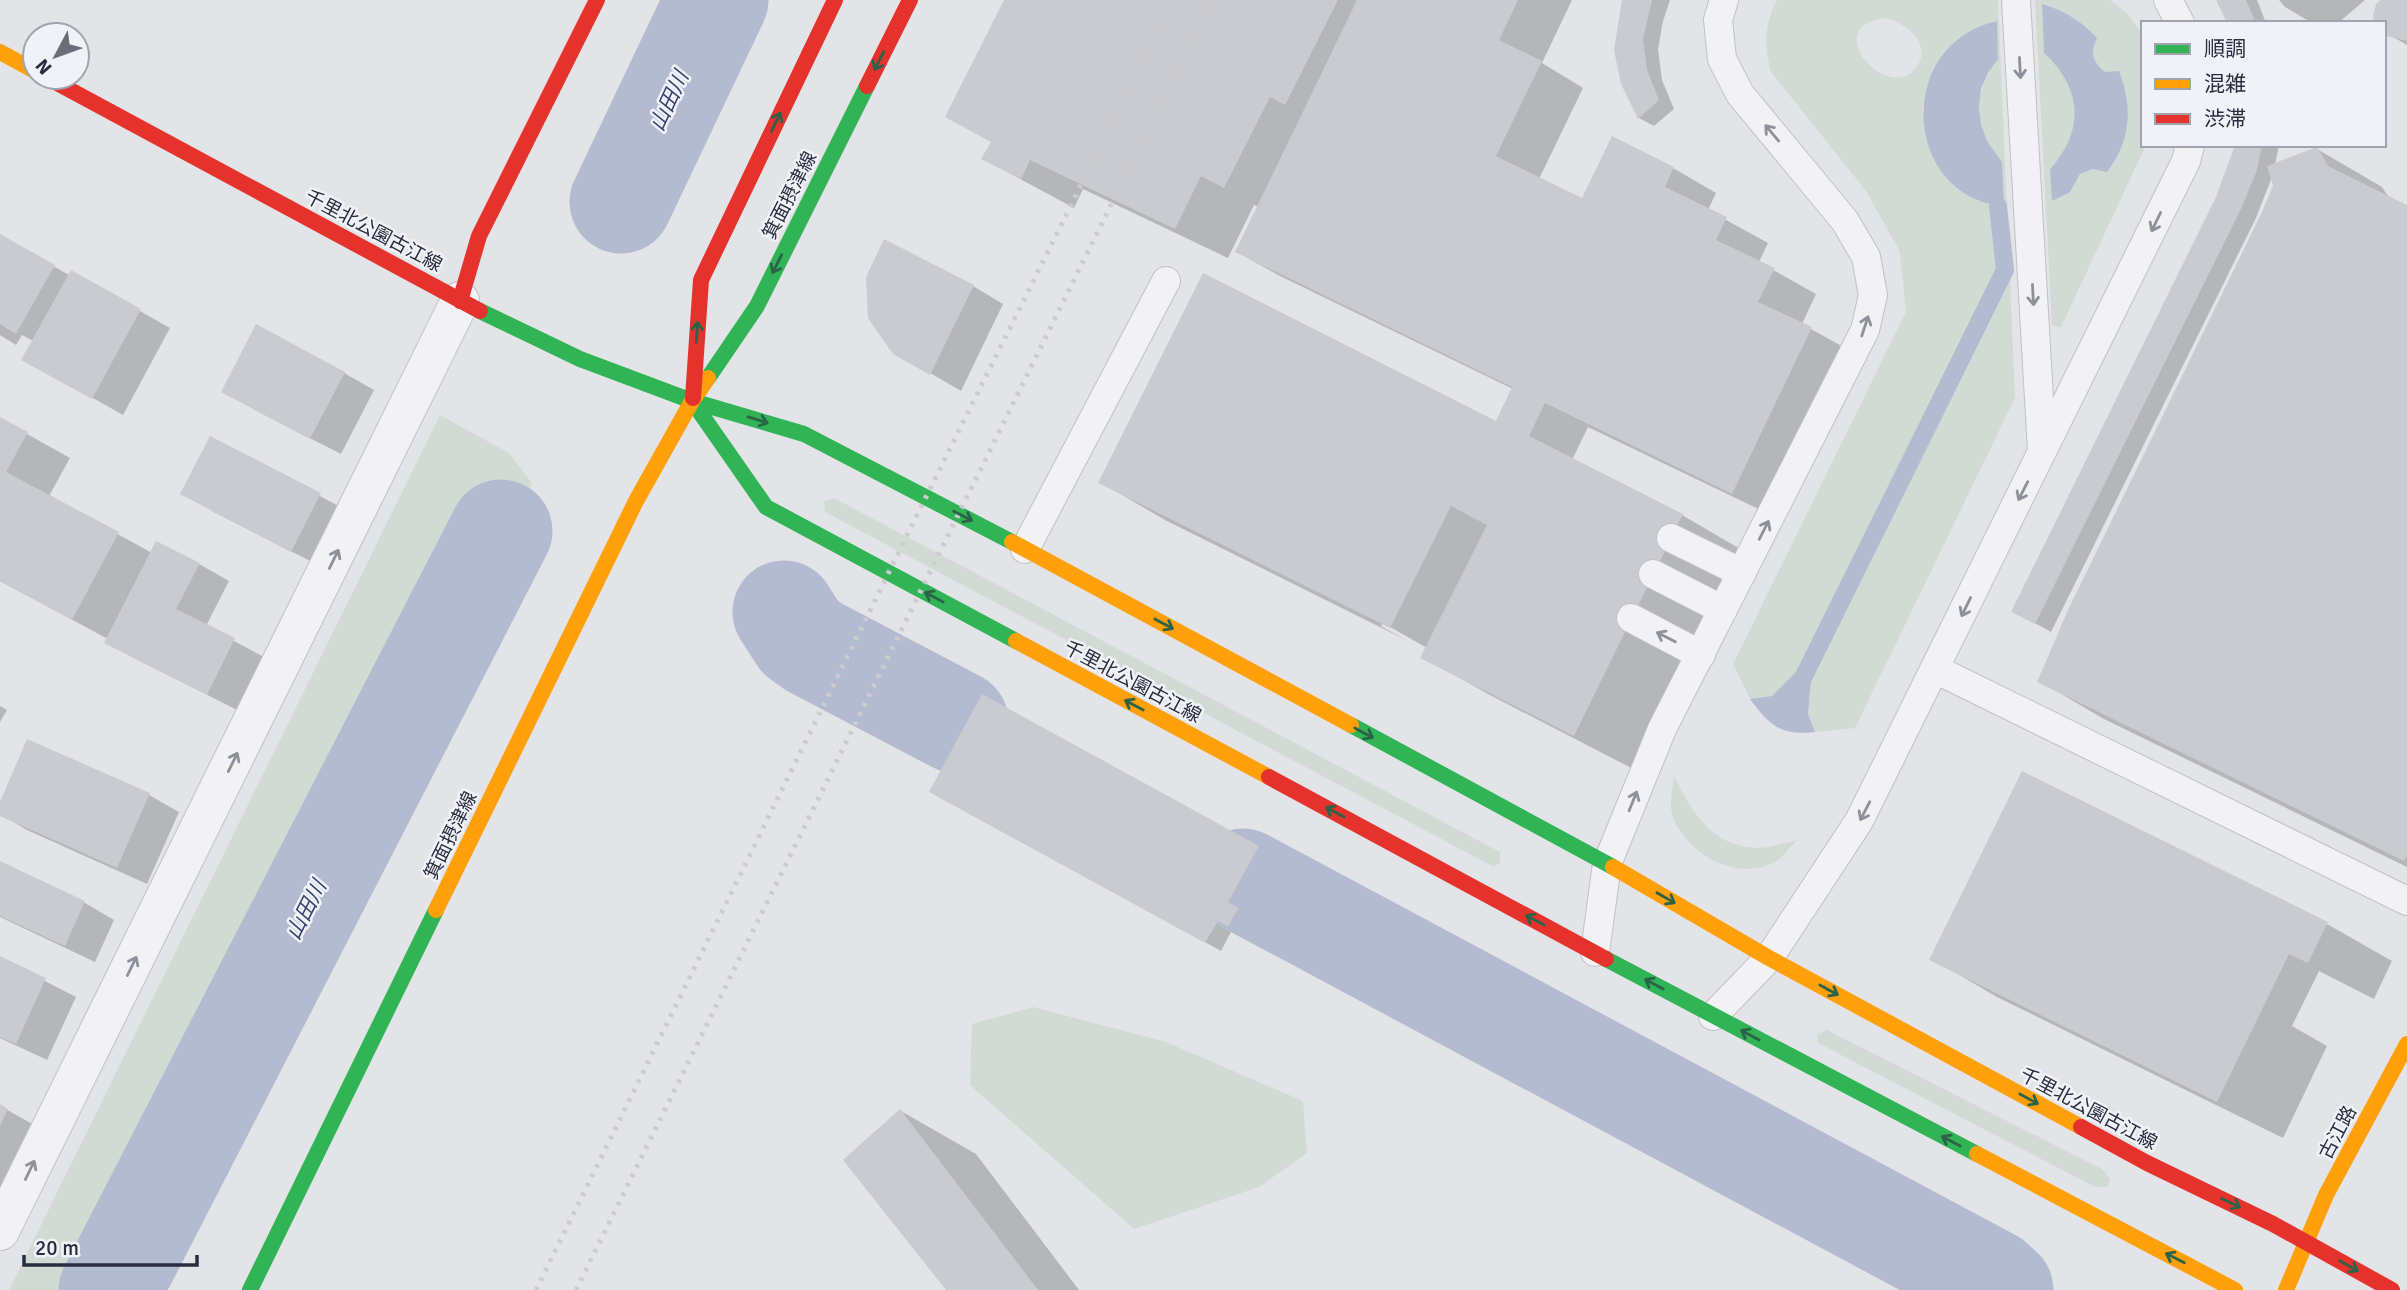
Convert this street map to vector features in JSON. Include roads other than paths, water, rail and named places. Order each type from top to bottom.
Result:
[{"type":"street","points":[[0,1231],[460,301],[479,236],[597,0]]},
{"type":"street","name":"箕面摂津線","points":[[692,401],[701,280],[835,0]]},
{"type":"street","name":"箕面摂津線","points":[[250,1290],[636,501],[692,401],[757,306],[910,0]]},
{"type":"street","points":[[0,52],[21,63]]},
{"type":"street","name":"千里北公園古江線","points":[[72,91],[460,301],[580,359],[692,401],[804,434],[1025,549],[1607,864],[1769,958],[2147,1163],[2306,1241],[2392,1290]]},
{"type":"street","name":"千里北公園古江線","points":[[692,401],[766,507],[1713,1016]]},
{"type":"street","points":[[1713,1016],[2235,1290]]},
{"type":"street","name":"古江路","points":[[2286,1290],[2306,1241],[2407,1044]]},
{"type":"lane","points":[[1595,952],[1607,864],[1662,729],[1865,330],[1873,295],[1866,257],[1845,221],[1740,94],[1734,83],[1722,59],[1718,20],[1724,0]]},
{"type":"lane","points":[[2016,0],[2043,453]]},
{"type":"lane","points":[[2168,0],[2179,21]]},
{"type":"lane","points":[[1713,1016],[1769,958],[1860,821],[2186,161],[2190,147]]},
{"type":"lane","points":[[1025,549],[1166,281]]},
{"type":"lane","points":[[1671,538],[1742,573]]},
{"type":"lane","points":[[1653,574],[1723,610]]},
{"type":"lane","points":[[1631,618],[1701,655]]},
{"type":"lane","points":[[1935,669],[2407,901]]},
{"type":"water","points":[[2042,4],[2072,17],[2097,38],[2093,48],[2095,60],[2105,72],[2119,71],[2128,111],[2121,148],[2107,172],[2093,169],[2080,174],[2070,192],[2052,201],[2050,169],[2069,139],[2074,124],[2074,110],[2066,80],[2044,53]]},
{"type":"water","points":[[1997,21],[1998,59],[1981,89],[1979,107],[1987,141],[2002,162],[2004,206],[1971,197],[1946,177],[1930,150],[1924,120],[1927,88],[1940,59],[1963,36]]},
{"type":"water","points":[[1796,672],[1811,680],[1808,714],[1815,732],[1793,732],[1777,727],[1750,699],[1772,696]]},
{"type":"waterway","name":"山田川","points":[[621,202],[717,0]]},
{"type":"waterway","points":[[1804,676],[2005,270],[1998,206]]},
{"type":"waterway","name":"山田川","points":[[110,1290],[501,531]]},
{"type":"waterway","points":[[784,612],[800,637],[814,647],[957,722]]},
{"type":"waterway","points":[[1243,880],[1992,1281],[2002,1290]]},
{"type":"railway","points":[[536,1290],[1173,0]]},
{"type":"railway","points":[[576,1290],[1212,0]]}]
